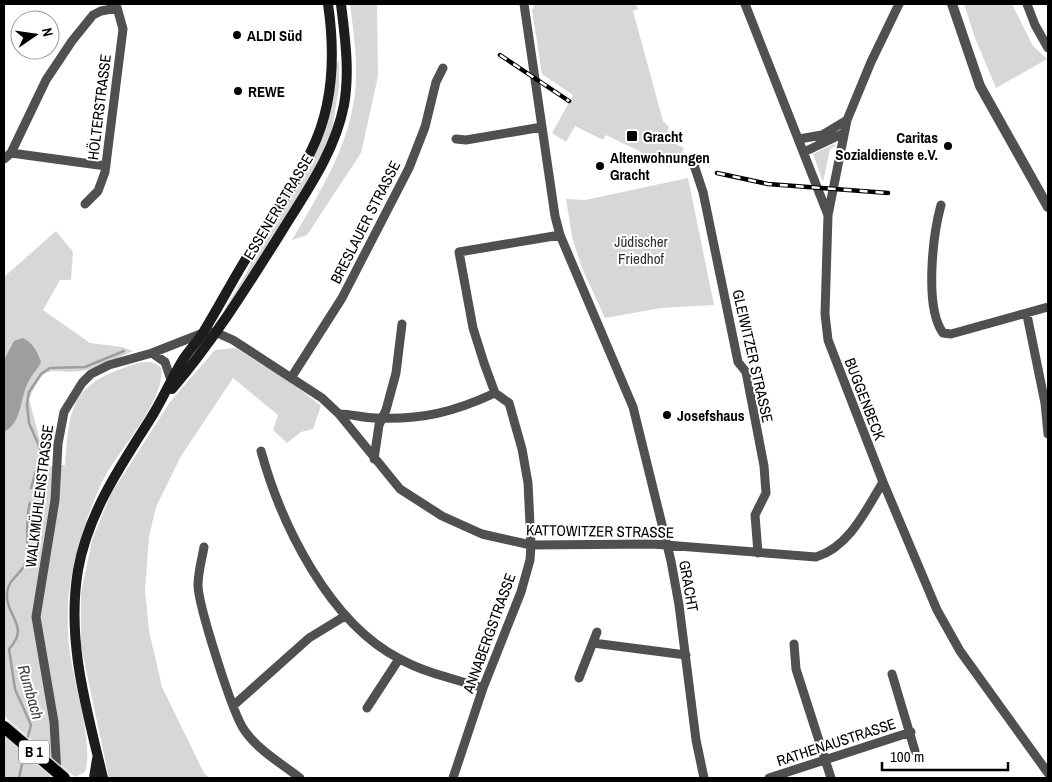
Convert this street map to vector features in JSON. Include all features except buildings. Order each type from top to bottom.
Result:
[{"type":"main road","name":"ESSENER STRASSE","points":[[163,399],[171,380],[203,333],[313,147],[330,88],[332,36],[328,4]]},
{"type":"main road","name":"ESSENER STRASSE","points":[[103,778],[76,657],[74,628],[79,568],[95,514],[106,490],[163,399],[215,332],[313,181],[326,157],[338,128],[346,86],[347,56],[341,4]]},
{"type":"main road","name":"B 1","points":[[4,727],[64,778]]},
{"type":"main road","name":"ESSENER STRASSE","points":[[94,778],[98,756]]},
{"type":"street","name":"GRACHT","points":[[524,4],[560,235],[634,407],[668,545],[686,655],[696,740],[704,778]]},
{"type":"street","name":"BUGGENBECK","points":[[746,4],[828,214],[825,314],[828,340],[937,610],[960,651],[1048,773]]},
{"type":"street","points":[[828,214],[847,120],[871,62],[899,4]]},
{"type":"street","points":[[952,4],[980,86],[1048,207]]},
{"type":"street","points":[[1027,4],[1035,25],[1048,48]]},
{"type":"street","points":[[4,159],[11,153],[46,80],[72,42],[93,15],[117,6]]},
{"type":"street","name":"HÖLTERSTRASSE","points":[[85,204],[102,182],[106,166],[123,29],[117,6]]},
{"type":"street","name":"BRESLAUER STRASSE","points":[[290,378],[342,298],[409,168],[425,127],[436,82],[443,68]]},
{"type":"street","points":[[799,139],[822,135],[847,120]]},
{"type":"street","points":[[456,138],[466,140],[542,127]]},
{"type":"street","points":[[804,152],[844,133]]},
{"type":"street","points":[[11,153],[106,166]]},
{"type":"street","name":"GLEIWITZER STRASSE","points":[[694,165],[703,192],[738,362],[746,372],[764,466],[766,493],[755,516],[758,553]]},
{"type":"street","points":[[942,205],[936,224],[932,260],[936,314],[943,332],[951,334],[1027,315],[1048,307]]},
{"type":"street","name":"ANNABERGSTRASSE","points":[[453,778],[483,688],[521,592],[530,560],[531,545],[528,483],[522,449],[509,403],[495,393],[473,328],[459,252],[560,235]]},
{"type":"street","points":[[1027,315],[1045,403],[1048,434]]},
{"type":"street","points":[[374,459],[379,425],[383,418],[396,373],[402,324]]},
{"type":"street","points":[[203,333],[215,332]]},
{"type":"street","name":"KATTOWITZER STRASSE","points":[[215,332],[237,343],[322,398],[338,414],[400,489],[442,516],[482,534],[531,545],[668,545],[803,558],[827,554],[838,547],[862,517],[884,482]]},
{"type":"street","name":"WALKMÜHLENSTRASSE","points":[[57,778],[54,722],[36,618],[55,500],[60,425],[68,403],[91,374],[110,365],[152,353],[203,333]]},
{"type":"street","points":[[152,353],[166,362],[171,380]]},
{"type":"street","points":[[338,414],[356,414],[383,418],[434,416],[463,408],[495,393]]},
{"type":"street","points":[[261,451],[267,474],[305,559],[345,616],[399,659],[483,688]]},
{"type":"street","points":[[204,547],[198,585],[205,618],[243,729],[250,738],[300,778]]},
{"type":"street","points":[[234,705],[310,638],[345,616]]},
{"type":"street","points":[[579,678],[597,632]]},
{"type":"street","points":[[593,643],[686,655]]},
{"type":"street","points":[[794,644],[796,670],[831,778]]},
{"type":"street","points":[[367,708],[399,659]]},
{"type":"street","name":"RATHENAUSTRASSE","points":[[892,674],[911,732],[915,751]]},
{"type":"street","name":"RATHENAUSTRASSE","points":[[769,778],[911,732]]},
{"type":"green space","points":[[350,4],[377,5],[378,76],[361,153],[307,235],[292,240],[330,173],[345,137],[350,119],[356,76]]},
{"type":"green space","points":[[535,4],[636,4],[638,9],[633,11],[663,121],[669,127],[665,139],[684,148],[679,159],[654,165],[639,151],[606,135],[603,140],[575,126],[566,142],[552,133],[573,95],[542,74],[532,10]]},
{"type":"green space","points":[[964,4],[1012,4],[1033,46],[1047,59],[996,88],[975,38]]},
{"type":"green space","points":[[336,62],[339,62],[339,87],[332,130],[320,161],[226,310],[224,310],[247,272],[257,250],[307,170],[316,150]]},
{"type":"green space","points":[[834,144],[835,146],[830,149],[823,182],[813,154]]},
{"type":"green space","name":"Jüdischer Friedhof","points":[[688,178],[714,305],[661,308],[605,318],[582,268],[572,237],[566,199],[585,200]]},
{"type":"green space","points":[[56,231],[73,252],[71,280],[60,280],[43,310],[90,343],[122,347],[133,351],[94,368],[70,372],[49,372],[40,379],[29,399],[47,467],[65,465],[69,429],[76,402],[94,382],[137,363],[150,362],[161,368],[161,381],[148,411],[101,484],[90,510],[71,578],[68,599],[68,639],[87,747],[85,772],[75,777],[4,716],[4,277]]},
{"type":"green space","points":[[236,348],[292,383],[321,406],[313,429],[301,432],[287,443],[273,430],[278,415],[233,378],[181,456],[156,507],[149,537],[145,590],[149,631],[162,687],[204,773],[210,778],[109,778],[81,646],[81,593],[92,540],[111,494],[170,402],[215,350]]},
{"type":"green space","points":[[4,736],[50,776],[50,778],[4,778]]},
{"type":"shaded area","points":[[23,338],[35,348],[41,362],[27,386],[15,421],[4,432],[4,360],[14,341]]},
{"type":"waterway","name":"Rumbach","points":[[31,488],[40,457],[40,448],[29,423],[27,404],[29,392],[41,374],[50,368],[85,367],[124,351]]},
{"type":"waterway","name":"Rumbach","points":[[27,740],[31,725],[15,689],[9,649],[18,634],[18,627],[7,601],[7,593],[10,584],[26,561],[27,517],[30,503]]},
{"type":"waterway","name":"Rumbach","points":[[19,778],[25,750]]},
{"type":"railway","points":[[500,55],[569,101]]},
{"type":"railway","points":[[717,173],[768,184],[888,193]]},
{"type":"place","name":"ALDI Süd","points":[[237,35]]},
{"type":"place","name":"REWE","points":[[238,91]]},
{"type":"place","name":"Gracht","points":[[632,136]]},
{"type":"place","name":"Caritas Sozialdienste e.V.","points":[[948,146]]},
{"type":"place","name":"Altenwohnungen Gracht","points":[[600,166]]},
{"type":"place","name":"Josefshaus","points":[[667,415]]}]
